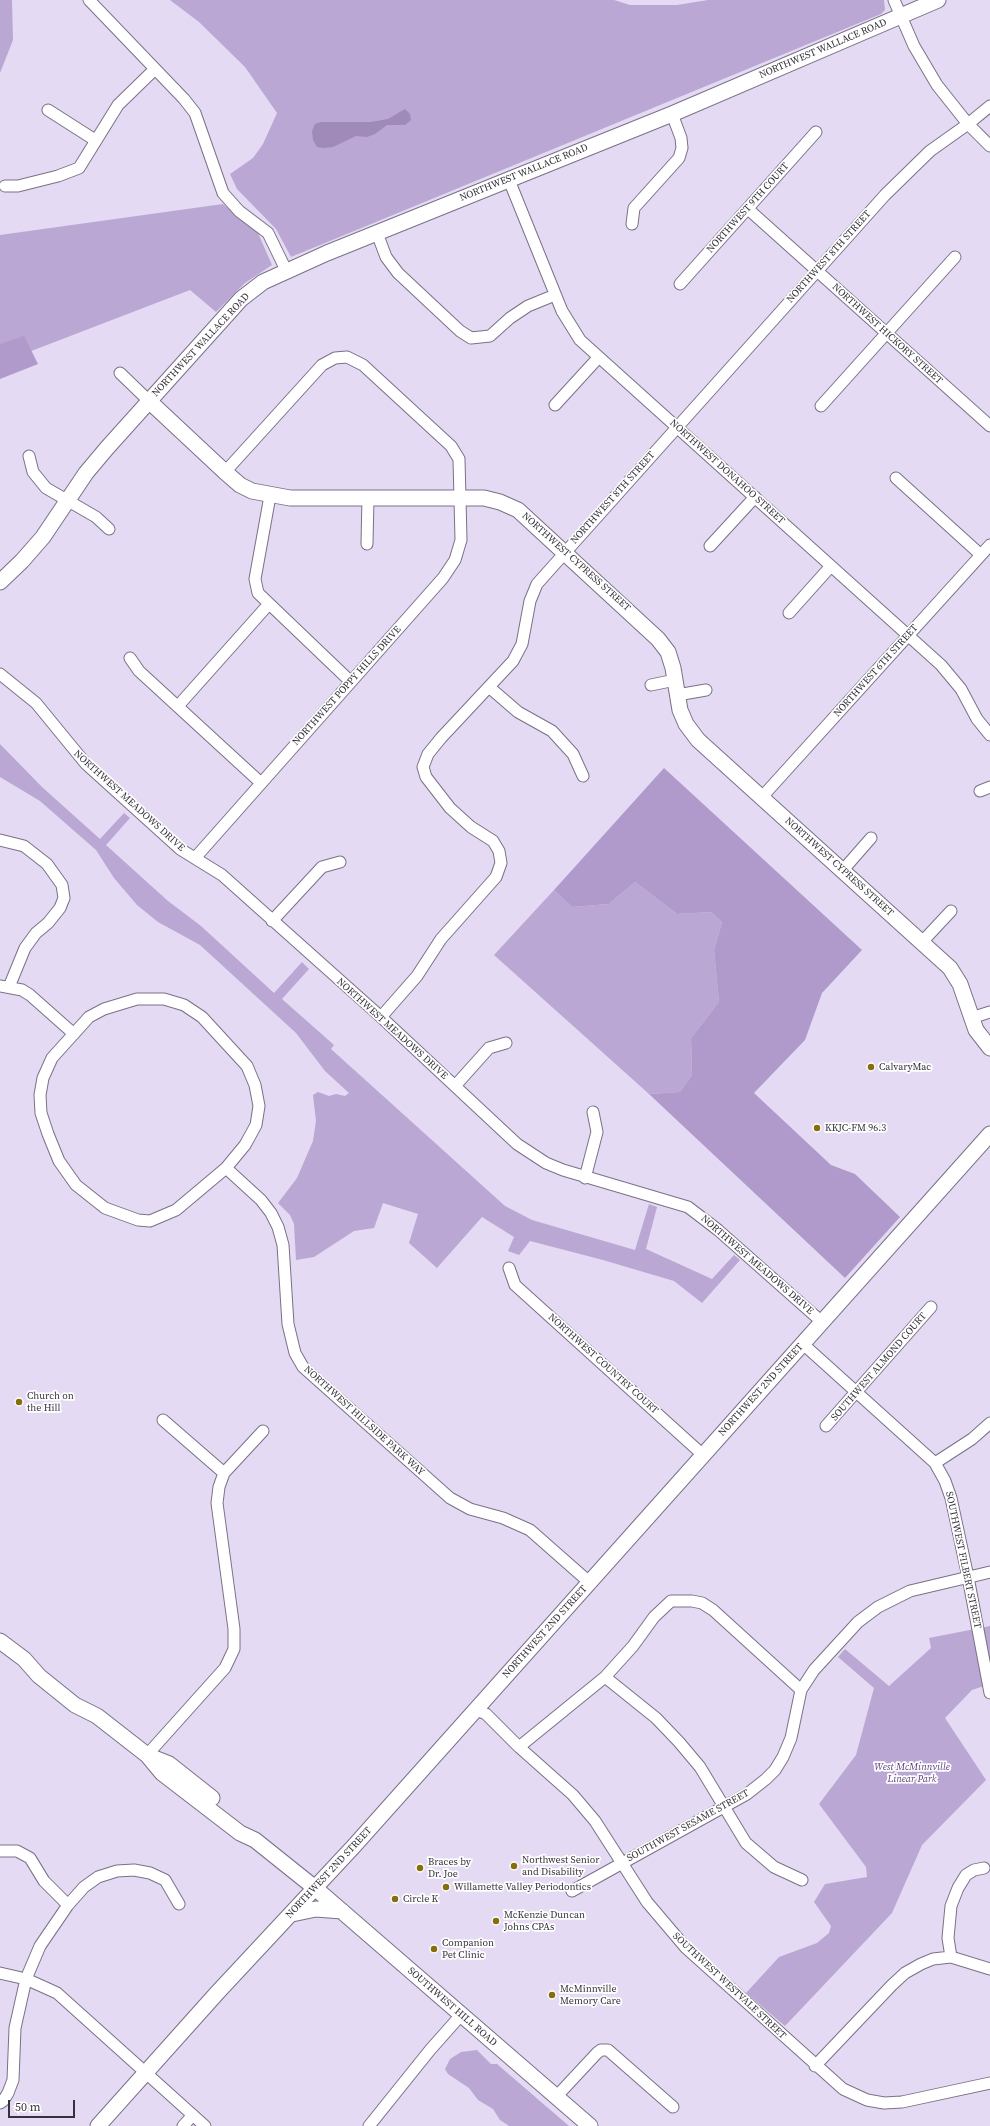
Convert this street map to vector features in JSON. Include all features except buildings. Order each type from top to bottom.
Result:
[{"type":"street","points":[[89,0],[195,113],[201,127],[217,182],[223,193],[239,211],[268,233],[286,270]]},
{"type":"street","points":[[894,0],[914,46],[937,85],[968,124],[990,146]]},
{"type":"street","name":"NORTHWEST WALLACE ROAD","points":[[0,582],[22,561],[43,537],[86,473],[149,401],[241,299],[263,282],[286,270],[672,114],[938,0]]},
{"type":"street","points":[[5,186],[18,186],[58,176],[79,168],[118,104],[155,69]]},
{"type":"street","name":"NORTHWEST 8TH STREET","points":[[380,1017],[417,976],[441,939],[496,877],[499,870],[501,863],[500,851],[493,841],[471,827],[450,808],[426,777],[423,767],[428,754],[441,738],[513,661],[522,644],[530,601],[537,584],[564,552],[906,173],[930,151],[990,106]]},
{"type":"street","points":[[48,110],[95,140]]},
{"type":"street","points":[[632,224],[634,208],[679,158],[682,148],[681,138],[672,114]]},
{"type":"street","name":"NORTHWEST 9TH COURT","points":[[680,284],[816,132]]},
{"type":"street","name":"NORTHWEST DONAHOO STREET","points":[[509,180],[555,295],[566,318],[580,340],[598,358],[831,566],[950,676],[961,689],[976,719],[990,735]]},
{"type":"street","name":"NORTHWEST HICKORY STREET","points":[[748,209],[990,426]]},
{"type":"street","points":[[377,233],[386,257],[398,273],[460,331],[472,338],[490,336],[510,318],[528,306],[555,295]]},
{"type":"street","points":[[821,406],[955,257]]},
{"type":"street","name":"NORTHWEST POPPY HILLS DRIVE","points":[[194,858],[443,578],[455,560],[461,540],[459,459],[451,446],[363,365],[347,357],[335,358],[322,366],[225,472]]},
{"type":"street","points":[[555,405],[598,358]]},
{"type":"street","name":"NORTHWEST WALLACE ROAD","points":[[120,373],[149,401]]},
{"type":"street","name":"NORTHWEST CYPRESS STREET","points":[[149,401],[225,472],[240,485],[252,491],[270,496],[290,498],[484,498],[500,502],[518,510],[658,639],[668,652],[686,724],[698,740],[950,968],[956,976],[976,1030],[990,1048]]},
{"type":"street","points":[[29,456],[33,472],[39,482],[67,502],[96,518],[109,529]]},
{"type":"street","points":[[896,478],[981,555]]},
{"type":"street","points":[[270,496],[255,579],[258,594],[351,682]]},
{"type":"street","points":[[367,544],[368,497]]},
{"type":"street","points":[[710,546],[754,497]]},
{"type":"street","name":"NORTHWEST 6TH STREET","points":[[762,798],[990,545]]},
{"type":"street","points":[[789,613],[831,566]]},
{"type":"street","points":[[178,706],[268,605]]},
{"type":"street","points":[[130,658],[139,671],[261,783]]},
{"type":"street","name":"NORTHWEST MEADOWS DRIVE","points":[[0,674],[36,703],[86,764],[180,848],[222,875],[530,1153],[546,1163],[585,1178],[688,1207],[718,1230],[822,1322]]},
{"type":"street","points":[[651,685],[706,690]]},
{"type":"street","points":[[489,687],[518,712],[552,731],[573,754],[583,776]]},
{"type":"street","points":[[843,870],[871,838]]},
{"type":"street","points":[[0,840],[24,846],[48,864],[62,885],[64,898],[60,908],[48,923],[36,933],[25,948],[5,987],[22,990],[30,995],[74,1034]]},
{"type":"street","points":[[272,921],[322,867],[340,862]]},
{"type":"street","points":[[922,942],[951,911]]},
{"type":"street","points":[[137,999],[164,999],[184,1005],[202,1017],[247,1066],[255,1084],[259,1106],[256,1125],[246,1145],[226,1168],[176,1210],[150,1221],[138,1220],[124,1216],[105,1208],[89,1197],[76,1185],[59,1161],[41,1113],[40,1095],[43,1078],[52,1058],[89,1018],[104,1009],[137,999]]},
{"type":"street","points":[[971,1018],[990,1012]]},
{"type":"street","points":[[455,1086],[489,1048],[506,1043]]},
{"type":"street","points":[[585,1178],[597,1132],[593,1112]]},
{"type":"street","name":"NORTHWEST 2ND STREET","points":[[98,2126],[476,1710],[990,1134]]},
{"type":"street","name":"NORTHWEST HILLSIDE PARK WAY","points":[[226,1168],[261,1200],[271,1213],[278,1227],[283,1245],[288,1324],[295,1353],[304,1367],[450,1498],[470,1509],[503,1518],[530,1530],[589,1582]]},
{"type":"street","name":"NORTHWEST COUNTRY COURT","points":[[509,1268],[515,1285],[703,1455]]},
{"type":"street","name":"SOUTHWEST ALMOND COURT","points":[[826,1426],[931,1307]]},
{"type":"street","name":"SOUTHWEST FILBERT STREET","points":[[803,1344],[935,1463],[945,1481],[951,1498],[968,1577],[990,1693]]},
{"type":"street","points":[[163,1420],[224,1474]]},
{"type":"street","points":[[935,1463],[972,1439],[990,1423]]},
{"type":"street","points":[[147,1755],[225,1668],[234,1649],[234,1629],[217,1503],[219,1487],[224,1474],[263,1431]]},
{"type":"street","name":"SOUTHWEST SESAME STREET","points":[[572,1891],[747,1794],[775,1770],[783,1757],[791,1738],[801,1690],[833,1648],[858,1622],[878,1607],[910,1590],[990,1572]]},
{"type":"street","points":[[519,1748],[605,1677],[633,1646],[661,1608],[671,1602],[680,1600],[702,1603],[713,1610],[801,1690]]},
{"type":"street","name":"SOUTHWEST HILL ROAD","points":[[0,1641],[24,1659],[46,1670],[81,1697],[97,1716],[147,1755],[169,1764],[245,1825],[255,1840],[342,1911],[590,2126]]},
{"type":"street","points":[[605,1677],[656,1718],[680,1742],[700,1767],[746,1843],[760,1857],[774,1867],[802,1880]]},
{"type":"street","name":"SOUTHWEST WESTVALE STREET","points":[[476,1710],[486,1714],[519,1748],[573,1795],[595,1821],[647,1902],[676,1938],[832,2081],[855,2096],[884,2103],[902,2102],[990,2083]]},
{"type":"street","points":[[1,1851],[17,1851],[30,1858],[44,1881],[68,1905]]},
{"type":"street","points":[[952,1957],[948,1938],[951,1906],[958,1888],[966,1875],[984,1868]]},
{"type":"street","points":[[0,2103],[3,2102],[13,2080],[15,2028],[26,1979],[40,1946],[68,1905],[84,1887],[98,1877],[117,1871],[134,1870],[150,1873],[166,1880],[179,1904]]},
{"type":"street","points":[[292,1914],[316,1908],[342,1911]]},
{"type":"street","points":[[815,2066],[905,1973],[934,1959],[952,1957],[990,1969]]},
{"type":"street","points":[[0,1973],[26,1979],[57,1993],[204,2126]]},
{"type":"street","points":[[369,2126],[430,2050],[462,2015]]},
{"type":"street","points":[[556,2097],[597,2053],[602,2050],[608,2050],[673,2107]]},
{"type":"street","points":[[183,2126],[193,2115]]},
{"type":"green space","points":[[0,0],[12,0],[13,40],[0,73]]},
{"type":"green space","points":[[170,0],[614,0],[630,5],[677,5],[708,0],[884,0],[885,10],[881,14],[291,257],[276,229],[237,189],[230,174],[253,158],[263,144],[277,113],[245,67],[199,22]]},
{"type":"green space","points":[[223,204],[258,233],[272,265],[245,283],[216,312],[190,290],[0,363],[0,235]]},
{"type":"green space","points":[[0,744],[42,787],[100,839],[124,813],[130,818],[106,845],[168,901],[201,926],[274,993],[302,962],[309,969],[282,999],[334,1045],[331,1049],[505,1206],[532,1220],[635,1250],[649,1204],[657,1207],[646,1249],[712,1279],[734,1255],[740,1260],[702,1303],[674,1281],[603,1260],[530,1241],[519,1255],[508,1251],[514,1237],[482,1217],[437,1268],[409,1243],[418,1214],[383,1203],[374,1228],[354,1231],[314,1257],[296,1260],[294,1224],[290,1215],[278,1203],[297,1178],[313,1141],[316,1121],[313,1095],[318,1092],[329,1096],[336,1094],[345,1096],[349,1093],[325,1071],[296,1033],[200,945],[158,922],[137,905],[114,878],[96,850],[40,801],[0,777]]},
{"type":"green space","points":[[635,882],[677,914],[711,912],[722,922],[714,950],[719,1002],[691,1038],[692,1075],[680,1092],[649,1094],[494,955],[554,890],[572,907],[609,904]]},
{"type":"green space","name":"West McMinnville Linear Park","points":[[990,1626],[990,1684],[972,1690],[945,1718],[986,1780],[922,1845],[892,1913],[785,2026],[746,1993],[779,1957],[817,1943],[829,1933],[831,1926],[814,1902],[825,1884],[867,1877],[866,1867],[819,1804],[856,1755],[874,1688],[838,1657],[845,1649],[889,1686],[931,1648],[929,1638]]},
{"type":"green space","points":[[477,2050],[491,2064],[497,2064],[569,2126],[509,2126],[500,2120],[493,2109],[478,2100],[469,2088],[448,2074],[445,2069],[450,2059],[461,2052]]},
{"type":"shaded area","points":[[405,109],[410,114],[411,120],[405,125],[387,125],[375,134],[367,137],[356,136],[333,147],[317,147],[313,140],[312,131],[315,124],[321,122],[371,122],[388,119]]},
{"type":"shaded area","points":[[24,336],[38,364],[0,379],[0,344]]},
{"type":"shaded area","points":[[664,768],[862,950],[822,993],[805,1040],[754,1093],[831,1165],[855,1174],[900,1217],[845,1278],[649,1094],[680,1092],[692,1075],[691,1038],[719,1002],[714,950],[722,922],[711,912],[677,914],[635,882],[609,904],[572,907],[554,890]]},
{"type":"place","name":"CalvaryMac","points":[[871,1067]]},
{"type":"place","name":"KKJC-FM 96.3","points":[[817,1128]]},
{"type":"place","name":"Church on the Hill","points":[[19,1402]]},
{"type":"place","name":"Northwest Senior and Disability","points":[[514,1866]]},
{"type":"place","name":"Braces by Dr. Joe","points":[[420,1868]]},
{"type":"place","name":"Willamette Valley Periodontics","points":[[446,1887]]},
{"type":"place","name":"Circle K","points":[[395,1899]]},
{"type":"place","name":"McKenzie Duncan Johns CPAs","points":[[496,1921]]},
{"type":"place","name":"Companion Pet Clinic","points":[[434,1949]]},
{"type":"place","name":"McMinnville Memory Care","points":[[552,1995]]}]
